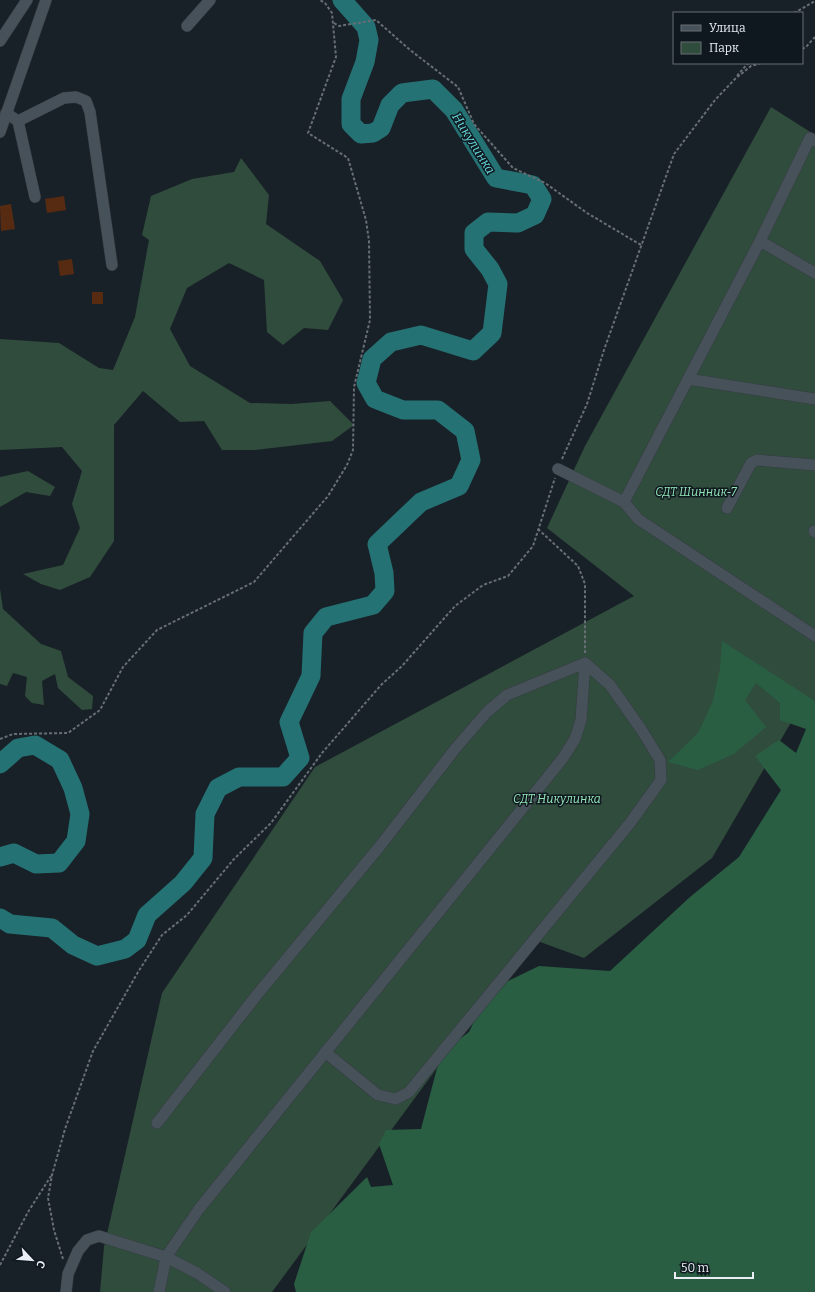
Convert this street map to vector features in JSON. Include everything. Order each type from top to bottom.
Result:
[{"type":"street","points":[[0,41],[28,0]]},
{"type":"street","points":[[0,132],[46,0]]},
{"type":"street","points":[[187,26],[210,0]]},
{"type":"street","points":[[18,121],[64,98],[76,96],[86,101],[90,112],[112,265]]},
{"type":"street","points":[[6,113],[18,121],[35,198]]},
{"type":"street","points":[[624,502],[760,241],[810,138],[815,141]]},
{"type":"street","points":[[760,241],[815,273]]},
{"type":"street","points":[[688,379],[815,399]]},
{"type":"street","points":[[727,508],[751,463],[757,460],[815,465]]},
{"type":"street","points":[[558,469],[624,502],[638,519],[815,636]]},
{"type":"street","points":[[159,1292],[166,1257],[199,1209],[563,758],[575,739],[581,720],[585,663]]},
{"type":"street","points":[[325,1052],[378,1095],[396,1099],[409,1092],[630,823],[662,780],[660,760],[641,729],[610,685],[585,663]]},
{"type":"street","points":[[157,1123],[256,996],[380,846],[455,749],[487,712],[507,695],[585,663]]},
{"type":"street","points":[[66,1292],[68,1274],[78,1251],[87,1240],[99,1236],[166,1257],[197,1273],[225,1292]]},
{"type":"path","points":[[0,739],[13,734],[68,734],[100,710],[123,667],[157,630],[254,582],[328,496],[347,465],[353,450],[354,387],[370,320],[369,241],[366,220],[348,158],[308,133],[336,57],[332,13],[325,3],[320,0]]},
{"type":"path","points":[[796,12],[815,1]]},
{"type":"path","points":[[334,22],[339,26],[376,20],[410,50],[458,87],[474,124],[513,168],[545,183],[587,213],[641,244]]},
{"type":"path","points":[[803,48],[815,37]]},
{"type":"path","points":[[68,1274],[54,1230],[48,1198],[52,1174],[65,1129],[93,1051],[126,991],[162,935],[187,915],[234,859],[271,823],[322,753],[381,685],[402,666],[455,606],[483,586],[508,576],[533,546],[558,469],[587,404],[641,244],[674,154],[715,100],[747,64]]},
{"type":"path","points":[[735,79],[751,66],[758,64]]},
{"type":"path","points":[[538,530],[578,566],[586,584],[585,663]]},
{"type":"path","points":[[0,1265],[28,1212],[52,1174]]},
{"type":"green space","name":"СДТ Никулинка","points":[[771,107],[815,135],[815,715],[800,707],[712,858],[584,958],[532,939],[272,1292],[100,1292],[104,1247],[162,993],[315,767],[634,596],[547,528],[585,446]]},
{"type":"green space","points":[[241,158],[269,195],[266,224],[320,261],[343,300],[328,330],[304,328],[283,345],[267,332],[264,280],[229,263],[187,288],[170,329],[190,366],[250,403],[292,404],[330,401],[354,425],[332,441],[255,450],[222,450],[204,421],[180,422],[143,391],[114,425],[114,541],[90,577],[60,590],[41,584],[23,574],[63,565],[80,528],[72,504],[82,471],[62,447],[0,450],[0,339],[59,343],[99,368],[113,370],[135,317],[149,240],[142,235],[151,196],[192,179],[234,172]]},
{"type":"green space","points":[[28,471],[55,487],[50,496],[26,492],[0,507],[0,477]]},
{"type":"green space","points":[[0,589],[3,609],[41,644],[61,651],[68,677],[93,696],[92,709],[82,710],[58,688],[55,674],[42,681],[44,705],[32,703],[25,696],[27,677],[13,673],[7,686],[0,684]]},
{"type":"green space","points":[[722,641],[815,701],[815,1292],[296,1292],[294,1284],[311,1232],[367,1177],[371,1187],[393,1185],[379,1144],[386,1130],[421,1129],[441,1053],[469,1032],[489,990],[539,966],[610,971],[690,897],[739,857],[781,790],[755,756],[779,740],[796,753],[806,729],[780,720],[780,703],[756,683],[745,700],[766,727],[734,754],[698,770],[668,762],[698,733],[713,701],[720,668]]},
{"type":"building","points":[[64,196],[66,210],[47,213],[45,199]]},
{"type":"building","points":[[11,204],[15,229],[1,231],[0,206]]},
{"type":"building","points":[[72,259],[74,274],[60,276],[58,261]]},
{"type":"building","points":[[92,292],[103,292],[103,304],[92,304]]},
{"type":"waterway","name":"Никулинка","points":[[0,918],[10,924],[52,928],[73,945],[97,956],[125,949],[137,940],[147,915],[183,883],[203,858],[205,814],[218,788],[239,777],[283,777],[300,758],[289,722],[311,676],[313,633],[326,617],[373,605],[385,591],[384,573],[377,544],[421,502],[459,486],[471,460],[465,431],[438,410],[403,410],[375,399],[366,383],[372,359],[391,342],[421,335],[473,351],[492,333],[498,284],[490,269],[474,249],[474,233],[488,222],[518,223],[535,215],[542,199],[533,185],[496,178],[454,110],[433,89],[402,93],[390,105],[381,128],[373,133],[361,134],[351,124],[351,99],[365,62],[369,40],[366,27],[342,0]]},
{"type":"waterway","name":"Никулинка","points":[[0,764],[18,748],[35,745],[60,760],[73,788],[80,814],[76,841],[59,863],[36,864],[14,853],[0,857]]},
{"type":"park label","name":"СДТ Шинник-7","points":[[696,492]]}]
